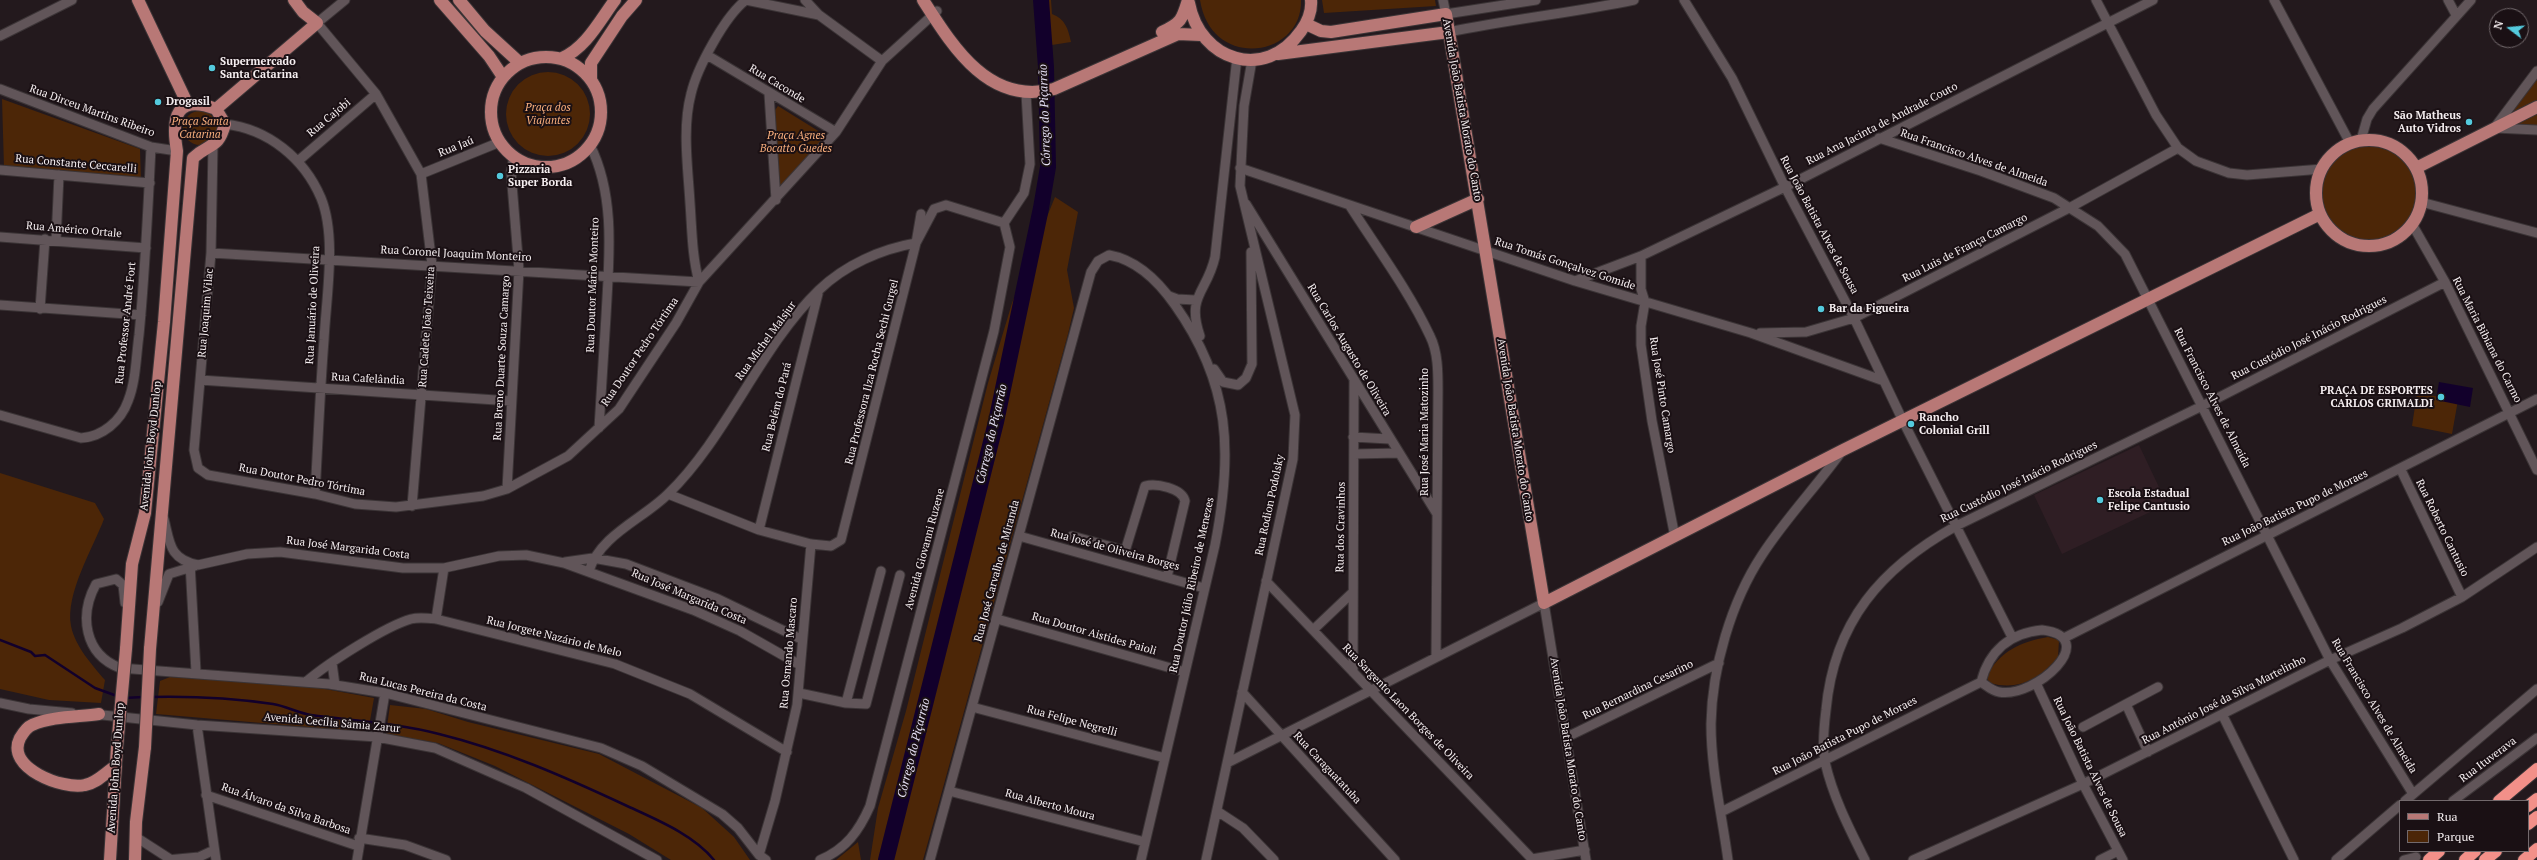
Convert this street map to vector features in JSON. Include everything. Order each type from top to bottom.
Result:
[{"type":"highway","points":[[2500,800],[2537,769]]},
{"type":"highway","points":[[2529,805],[2537,799]]},
{"type":"highway","points":[[2529,823],[2537,817]]},
{"type":"highway","points":[[2524,860],[2537,849]]},
{"type":"highway","points":[[2429,860],[2438,852]]},
{"type":"highway","points":[[2465,860],[2474,852]]},
{"type":"highway","points":[[2486,860],[2495,852]]},
{"type":"main road","points":[[138,0],[188,105]]},
{"type":"main road","name":"Rua Cadete João Teixeira","points":[[294,0],[303,12],[317,23]]},
{"type":"main road","points":[[440,0],[490,56],[503,77]]},
{"type":"main road","points":[[459,0],[485,31],[520,63]]},
{"type":"main road","points":[[562,58],[572,54],[582,45],[614,0]]},
{"type":"main road","points":[[591,79],[591,63],[622,16],[636,0]]},
{"type":"main road","points":[[923,0],[935,13],[963,58],[996,83],[1033,91],[1053,86],[1178,34],[1201,35]]},
{"type":"main road","points":[[930,0],[935,13]]},
{"type":"main road","points":[[1188,0],[1192,19],[1201,35],[1212,47],[1226,55],[1252,60],[1277,54],[1449,32]]},
{"type":"main road","points":[[1053,86],[1177,25],[1182,19],[1188,0]]},
{"type":"main road","points":[[1277,54],[1294,42],[1306,24],[1311,0]]},
{"type":"main road","points":[[1306,24],[1321,31],[1330,32],[1446,14]]},
{"type":"main road","name":"Avenida João Batista Morato do Canto","points":[[1446,14],[1478,199],[1485,250],[1544,603]]},
{"type":"main road","points":[[216,109],[317,23]]},
{"type":"main road","points":[[542,56],[562,58],[584,70],[597,90],[602,112],[600,124],[590,145],[572,161],[555,166],[536,166],[514,157],[500,142],[494,130],[492,103],[495,90],[503,77],[520,63],[542,56]]},
{"type":"main road","points":[[177,151],[174,125],[180,111],[188,105],[200,103],[216,109],[225,124],[221,138],[213,145]]},
{"type":"main road","points":[[2416,168],[2537,107]]},
{"type":"main road","points":[[2376,140],[2391,145],[2404,153],[2416,168],[2422,189],[2421,202],[2412,224],[2394,239],[2383,244],[2365,246],[2343,239],[2333,232],[2320,214],[2317,202],[2316,185],[2322,169],[2336,152],[2356,142],[2376,140]]},
{"type":"main road","name":"Avenida John Boyd Dunlop","points":[[135,860],[136,822],[145,747],[152,622],[193,158],[213,145]]},
{"type":"main road","name":"Avenida John Boyd Dunlop","points":[[110,860],[117,746],[132,564],[145,513],[147,497],[164,322],[177,151]]},
{"type":"main road","points":[[1416,227],[1478,199]]},
{"type":"main road","points":[[1544,603],[1843,450],[2320,214]]},
{"type":"main road","points":[[99,714],[42,721],[31,725],[18,742],[18,754],[26,767],[39,775],[76,786],[94,782],[116,766]]},
{"type":"main road","name":"Avenida John Boyd Dunlop","points":[[136,822],[143,860]]},
{"type":"main road","points":[[104,860],[112,842]]},
{"type":"street","points":[[0,36],[58,3],[72,0]]},
{"type":"street","points":[[317,23],[345,0]]},
{"type":"street","points":[[699,282],[694,264],[687,128],[691,93],[707,55],[734,9],[746,0],[819,15]]},
{"type":"street","points":[[806,0],[819,15],[882,61]]},
{"type":"street","name":"Avenida João Batista Morato do Canto","points":[[1443,0],[1446,14]]},
{"type":"street","points":[[1446,14],[1536,0]]},
{"type":"street","points":[[1449,32],[1500,22],[1580,11],[1634,0]]},
{"type":"street","name":"Rua João Batista Alves de Sousa","points":[[1684,0],[1732,78],[1785,187],[1854,318],[1903,421],[2012,637]]},
{"type":"street","points":[[2096,0],[2106,23],[2156,115],[2178,148],[2196,161],[2230,173],[2246,175],[2322,169]]},
{"type":"street","name":"Rua Ana Jacinta de Andrade Couto","points":[[1575,281],[1641,256],[1785,187],[2153,0]]},
{"type":"street","points":[[2274,0],[2356,142]]},
{"type":"street","points":[[2448,0],[2456,15]]},
{"type":"street","points":[[2356,142],[2373,110],[2456,15],[2471,0]]},
{"type":"street","name":"Rua Doutor Pedro Tórtima","points":[[208,475],[315,494],[355,504],[412,506],[483,496],[507,489],[568,456],[619,409],[676,323],[699,282],[776,200],[836,132],[882,61],[935,13]]},
{"type":"street","name":"Rua Cadete João Teixeira","points":[[317,23],[376,94],[421,174],[432,264],[423,394],[412,506]]},
{"type":"street","name":"Rua Caconde","points":[[707,55],[769,94],[836,132]]},
{"type":"street","points":[[1237,57],[1215,257],[1212,273],[1195,300],[1195,324],[1207,358],[1220,378],[1230,385],[1238,385],[1246,378],[1252,364],[1251,241]]},
{"type":"street","name":"Rua Rodion Podolsky","points":[[1206,860],[1293,459],[1294,415],[1251,241],[1242,198],[1240,168],[1244,106],[1252,60]]},
{"type":"street","points":[[2494,128],[2537,71]]},
{"type":"street","name":"Rua Dirceu Martins Ribeiro","points":[[0,90],[151,147],[177,151]]},
{"type":"street","points":[[916,243],[934,209],[946,205],[1004,223],[1024,193],[1030,164],[1033,91]]},
{"type":"street","name":"Rua Cajobi","points":[[298,161],[376,94]]},
{"type":"street","points":[[769,94],[776,200]]},
{"type":"street","name":"Rua Januário de Oliveira","points":[[225,124],[258,132],[280,146],[298,161],[321,198],[326,217],[329,259],[315,494]]},
{"type":"street","points":[[2494,128],[2537,130]]},
{"type":"street","name":"Rua Francisco Alves de Almeida","points":[[1880,138],[1981,171],[2071,207],[2098,226],[2125,254],[2149,298],[2330,660],[2413,794]]},
{"type":"street","name":"Rua Jaú","points":[[421,174],[500,142]]},
{"type":"street","name":"Rua Joaquim Vilac","points":[[208,475],[198,468],[194,450],[211,253],[213,145]]},
{"type":"street","name":"Rua Doutor Mário Monteiro","points":[[590,145],[600,165],[608,201],[608,276],[599,428]]},
{"type":"street","name":"Rua Professor André Fort","points":[[0,415],[81,438],[90,438],[109,429],[128,402],[132,390],[141,315],[151,147]]},
{"type":"street","name":"Rua Luis de França Camargo","points":[[1751,333],[1800,333],[1854,318],[2071,207],[2178,148]]},
{"type":"street","name":"Rua Breno Duarte Souza Camargo","points":[[507,489],[519,270],[512,178],[514,157]]},
{"type":"street","name":"Rua Tomás Gonçalvez Gomide","points":[[1240,168],[1575,281],[1751,333],[1884,381]]},
{"type":"street","name":"Rua Constante Ceccarelli","points":[[0,170],[150,183]]},
{"type":"street","points":[[56,240],[59,175]]},
{"type":"street","name":"Rua Carlos Augusto de Oliveira","points":[[1242,198],[1389,439],[1399,452],[1437,514]]},
{"type":"street","points":[[2421,202],[2537,233]]},
{"type":"street","name":"Rua José Maria Matozinho","points":[[1350,206],[1392,271],[1430,336],[1435,350],[1438,390],[1436,657]]},
{"type":"street","name":"Rua Professora Ilza Rocha Sechi Gurgel","points":[[811,544],[831,546],[841,540],[844,535],[916,243],[921,214]]},
{"type":"street","name":"Avenida Giovanni Ruzene","points":[[820,860],[831,855],[847,844],[861,827],[870,806],[994,331],[1010,247],[1004,223]]},
{"type":"street","name":"Rua Maria Bibiana do Carmo","points":[[2412,224],[2445,282],[2537,470]]},
{"type":"street","name":"Rua Américo Ortale","points":[[0,237],[45,239],[146,248]]},
{"type":"street","points":[[40,308],[45,239]]},
{"type":"street","name":"Rua Michel Malsjur","points":[[589,571],[593,558],[608,541],[668,494],[718,432],[791,324],[819,290],[860,262],[885,250],[916,243]]},
{"type":"street","name":"Rua Coronel Joaquim Monteiro","points":[[211,253],[432,264],[699,282]]},
{"type":"street","name":"Rua Doutor Júlio Ribeiro de Menezes","points":[[1087,288],[1091,272],[1098,261],[1109,255],[1121,257],[1138,265],[1169,296],[1207,358],[1223,414],[1225,465],[1224,501],[1141,860]]},
{"type":"street","name":"Rua José Pinto Camargo","points":[[1641,256],[1641,289],[1646,302],[1641,326],[1641,345],[1652,421],[1675,537]]},
{"type":"street","name":"Rua Custódio José Inácio Rodrigues","points":[[1865,860],[1842,814],[1825,760],[1824,722],[1828,687],[1847,630],[1860,608],[1894,567],[1934,539],[1956,526],[2202,406],[2445,282]]},
{"type":"street","name":"Rua José Carvalho de Miranda","points":[[930,860],[1087,288]]},
{"type":"street","name":"Rua Belém do Pará","points":[[759,530],[819,290]]},
{"type":"street","points":[[1169,296],[1177,299],[1195,300]]},
{"type":"street","points":[[0,305],[141,315]]},
{"type":"street","name":"Rua Cafelândia","points":[[200,380],[511,401]]},
{"type":"street","name":"Rua dos Cravinhos","points":[[1353,672],[1352,593],[1354,382]]},
{"type":"street","name":"Rua João Batista Pupo de Moraes","points":[[2064,638],[2268,534],[2401,470],[2537,399]]},
{"type":"street","points":[[1353,437],[1389,439]]},
{"type":"street","points":[[1728,860],[1716,780],[1711,725],[1719,664],[1736,608],[1761,556],[1794,510],[1843,450]]},
{"type":"street","points":[[1354,454],[1399,452]]},
{"type":"street","name":"Rua Roberto Cantusio","points":[[2401,470],[2462,597]]},
{"type":"street","points":[[1072,536],[1123,550],[1126,548],[1145,486],[1154,485],[1179,491],[1185,498],[1185,505],[1167,576]]},
{"type":"street","points":[[668,494],[759,530],[811,544]]},
{"type":"street","points":[[162,513],[171,548],[179,558],[192,565],[196,672]]},
{"type":"street","name":"Rua José de Oliveira Borges","points":[[1019,536],[1167,576],[1204,588]]},
{"type":"street","name":"Rua Osmando Mascaro","points":[[763,858],[799,693],[801,639],[811,544]]},
{"type":"street","name":"Rua Antônio José da Silva Martelinho","points":[[1913,860],[2083,784],[2223,716],[2330,660],[2462,597],[2537,546]]},
{"type":"street","name":"Rua José Margarida Costa","points":[[152,622],[163,584],[169,574],[192,565],[247,554],[280,552],[403,568],[444,568],[512,555],[564,562],[699,612],[740,631],[800,665]]},
{"type":"street","name":"Rua José Margarida Costa","points":[[564,562],[593,558],[626,564],[694,588],[801,639]]},
{"type":"street","points":[[436,619],[444,568]]},
{"type":"street","points":[[846,703],[881,571]]},
{"type":"street","points":[[799,693],[846,703],[866,704],[900,575]]},
{"type":"street","name":"Rua Lucas Pereira da Costa","points":[[127,627],[121,582],[109,579],[96,584],[90,595],[87,628],[92,646],[100,657],[120,668],[196,672],[307,681],[385,693],[588,745],[642,766],[722,814],[738,828],[763,858]]},
{"type":"street","name":"Rua Sargento Laon Borges de Oliveira","points":[[1266,581],[1532,860]]},
{"type":"street","points":[[1313,630],[1352,593]]},
{"type":"street","points":[[1227,763],[1544,603]]},
{"type":"street","name":"Avenida João Batista Morato do Canto","points":[[1544,603],[1586,860]]},
{"type":"street","name":"Rua Jorgete Nazário de Melo","points":[[307,681],[332,663],[399,623],[420,617],[436,619],[615,664],[690,694],[787,752]]},
{"type":"street","name":"Rua Doutor Aistides Paioli","points":[[997,620],[1185,672]]},
{"type":"street","points":[[2042,630],[2060,634],[2064,638],[2066,650],[2064,660],[2036,683],[2014,692],[2001,692],[1990,689],[1981,682],[1985,666],[1994,652],[2012,637],[2042,630]]},
{"type":"street","points":[[332,663],[334,685]]},
{"type":"street","name":"Rua Bernardina Cesarino","points":[[1567,738],[1719,664]]},
{"type":"street","name":"Rua João Batista Pupo de Moraes","points":[[1721,812],[1981,682]]},
{"type":"street","name":"Rua João Batista Alves de Sousa","points":[[2036,683],[2083,784],[2123,860]]},
{"type":"street","points":[[2083,726],[2158,688]]},
{"type":"street","points":[[2406,800],[2537,689]]},
{"type":"street","name":"Rua Caraguatatuba","points":[[1242,692],[1396,860]]},
{"type":"street","points":[[358,859],[359,842],[385,693]]},
{"type":"street","name":"Avenida Cecília Sâmia Zarur","points":[[0,703],[29,709],[99,714],[197,725],[378,733],[435,748],[526,788],[657,860]]},
{"type":"street","points":[[2126,704],[2148,752]]},
{"type":"street","name":"Rua Felipe Negrelli","points":[[972,707],[1165,758]]},
{"type":"street","points":[[2223,716],[2294,860]]},
{"type":"street","points":[[197,725],[216,860]]},
{"type":"street","name":"Rua Ituverava","points":[[2454,800],[2537,738]]},
{"type":"street","name":"Rua Alberto Moura","points":[[949,790],[1144,842]]},
{"type":"street","name":"Rua Álvaro da Silva Barbosa","points":[[206,795],[359,842],[404,845],[446,860]]},
{"type":"street","points":[[2336,860],[2346,856],[2399,806]]},
{"type":"street","points":[[1217,811],[1243,828],[1274,860]]},
{"type":"street","points":[[139,839],[168,860],[186,860],[199,857],[214,850]]},
{"type":"street","points":[[1532,860],[1585,850]]},
{"type":"street","points":[[2100,860],[2118,851]]},
{"type":"street","points":[[2404,860],[2418,856]]},
{"type":"shaded area","points":[[2439,382],[2473,388],[2470,407],[2436,400]]},
{"type":"shaded area","name":"Escola Estadual Felipe Cantusio","points":[[2139,445],[2167,504],[2062,554],[2034,495]]},
{"type":"green space","points":[[1035,0],[1051,0],[1052,14],[1063,21],[1069,32],[1071,42],[1039,47]]},
{"type":"green space","points":[[1200,0],[1301,0],[1298,20],[1288,34],[1273,44],[1255,48],[1237,46],[1221,38],[1208,23]]},
{"type":"green space","points":[[1322,0],[1435,0],[1436,6],[1324,13]]},
{"type":"green space","points":[[2537,71],[2537,130],[2494,128]]},
{"type":"green space","name":"Praça dos Viajantes","points":[[548,72],[564,75],[578,84],[587,98],[590,114],[587,130],[578,144],[564,153],[548,156],[532,153],[518,144],[509,130],[506,114],[509,98],[518,84],[532,75]]},
{"type":"green space","points":[[2,99],[140,149],[141,182],[4,167]]},
{"type":"green space","name":"Praça Agnes Bocatto Guedes","points":[[778,106],[820,132],[826,139],[781,186],[778,184],[773,113]]},
{"type":"green space","name":"Praça Santa Catarina","points":[[200,111],[212,116],[217,128],[212,140],[200,145],[188,140],[183,128],[188,116]]},
{"type":"green space","points":[[2369,140],[2389,144],[2406,156],[2418,173],[2422,193],[2418,213],[2406,230],[2389,242],[2369,246],[2349,242],[2332,230],[2320,213],[2316,193],[2320,173],[2332,156],[2349,144]]},
{"type":"green space","points":[[1055,197],[1078,212],[1067,270],[1074,308],[923,860],[870,860],[878,808],[906,711],[988,383],[1012,303]]},
{"type":"green space","points":[[2417,393],[2458,400],[2452,434],[2412,426]]},
{"type":"green space","points":[[0,473],[95,503],[104,519],[81,571],[72,600],[70,613],[71,626],[76,641],[105,680],[101,703],[49,700],[0,689]]},
{"type":"green space","points":[[2048,637],[2059,640],[2058,657],[2044,671],[2036,677],[2019,684],[2000,685],[1990,683],[1986,677],[2004,654],[2020,645]]},
{"type":"green space","points":[[170,677],[314,687],[374,698],[368,732],[156,714],[160,681]]},
{"type":"green space","points":[[390,705],[426,709],[468,722],[599,754],[702,808],[734,837],[750,860],[671,860],[629,834],[495,766],[438,743],[386,734]]},
{"type":"green space","points":[[858,842],[861,860],[836,860]]},
{"type":"waterway","name":"Córrego do Piçarrão","points":[[886,860],[996,422],[1041,208],[1048,167],[1046,67],[1041,0]]},
{"type":"waterway","points":[[0,640],[31,652],[35,656],[45,655],[95,688],[117,696]]},
{"type":"waterway","points":[[124,698],[143,697]]},
{"type":"waterway","points":[[150,697],[212,698],[273,704],[311,715],[407,727],[463,740],[534,765],[580,784],[649,816],[685,835],[695,842],[714,860]]},
{"type":"place","name":"Supermercado Santa Catarina","points":[[212,68]]},
{"type":"place","name":"Drogasil","points":[[158,102]]},
{"type":"place","name":"São Matheus Auto Vidros","points":[[2469,122]]},
{"type":"place","name":"Pizzaria Super Borda","points":[[500,176]]},
{"type":"place","name":"Bar da Figueira","points":[[1821,309]]},
{"type":"place","name":"PRAÇA DE ESPORTES CARLOS GRIMALDI","points":[[2441,397]]},
{"type":"place","name":"Rancho Colonial Grill","points":[[1911,424]]},
{"type":"place","name":"Escola Estadual Felipe Cantusio","points":[[2100,500]]}]
